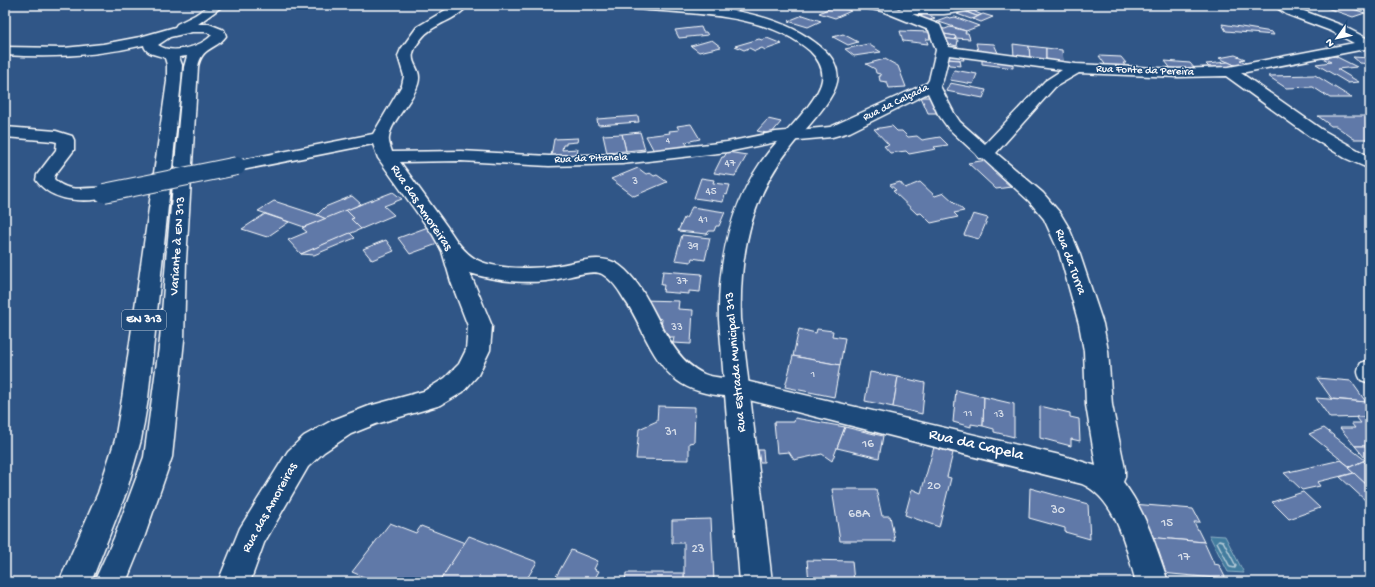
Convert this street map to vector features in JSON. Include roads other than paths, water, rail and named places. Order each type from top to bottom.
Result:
[{"type":"street","points":[[384,148],[383,127],[407,91],[411,82],[411,71],[406,61],[405,54],[413,40],[427,24],[462,5]]},
{"type":"street","name":"Rua Estrada Municipal 313","points":[[637,5],[726,15],[756,20],[780,28],[811,44],[827,62],[830,72],[830,82],[824,96],[792,136],[776,153],[759,180],[747,203],[736,236],[729,291],[730,319],[756,582]]},
{"type":"street","points":[[875,6],[917,11],[984,5]]},
{"type":"street","points":[[1279,5],[1290,11],[1336,28],[1368,44]]},
{"type":"street","name":"EN 313","points":[[208,39],[224,6]]},
{"type":"street","name":"EN 313","points":[[165,43],[200,18],[224,6]]},
{"type":"street","points":[[875,6],[935,28],[943,50]]},
{"type":"street","points":[[5,51],[54,52],[95,50],[165,43],[180,52],[208,39],[201,28],[165,43],[129,52],[59,59],[5,59]]},
{"type":"street","name":"Variante à EN 313","points":[[110,582],[129,538],[158,457],[172,340],[176,260],[191,67],[193,57],[208,39]]},
{"type":"street","name":"Variante à EN 313","points":[[75,582],[112,492],[128,440],[136,399],[147,293],[174,81],[174,59],[165,43]]},
{"type":"street","name":"Rua Fonte da Pereira","points":[[943,50],[1076,68],[1165,73],[1229,71],[1368,44]]},
{"type":"street","name":"Rua da Calçada","points":[[792,136],[836,131],[932,86],[936,80],[943,50]]},
{"type":"street","points":[[985,154],[1050,84],[1076,68]]},
{"type":"street","points":[[1229,71],[1295,120],[1370,164]]},
{"type":"street","name":"Rua da Turra","points":[[932,86],[950,120],[985,154],[1045,207],[1053,217],[1069,252],[1091,324],[1096,351],[1099,405],[1110,469],[1110,477],[1107,485]]},
{"type":"street","name":"Rua da Pitanela","points":[[5,132],[56,136],[66,140],[66,148],[46,175],[45,180],[55,190],[64,193],[88,195],[237,166],[384,148],[401,157],[460,156],[549,161],[622,159],[720,148],[792,136]]},
{"type":"street","name":"Rua das Amoreiras","points":[[234,582],[251,538],[298,459],[314,444],[342,427],[369,416],[432,398],[454,385],[469,369],[478,350],[480,326],[462,282],[452,251],[443,235],[384,148]]},
{"type":"street","name":"Rua da Capela","points":[[452,251],[474,267],[503,273],[546,274],[586,267],[608,267],[637,299],[674,366],[696,381],[737,388],[1064,467],[1090,475],[1107,485],[1121,503],[1143,554],[1152,582]]},
{"type":"street","points":[[1370,369],[1370,374]]},
{"type":"water","points":[[1209,535],[1225,536],[1244,573],[1228,572]]}]
